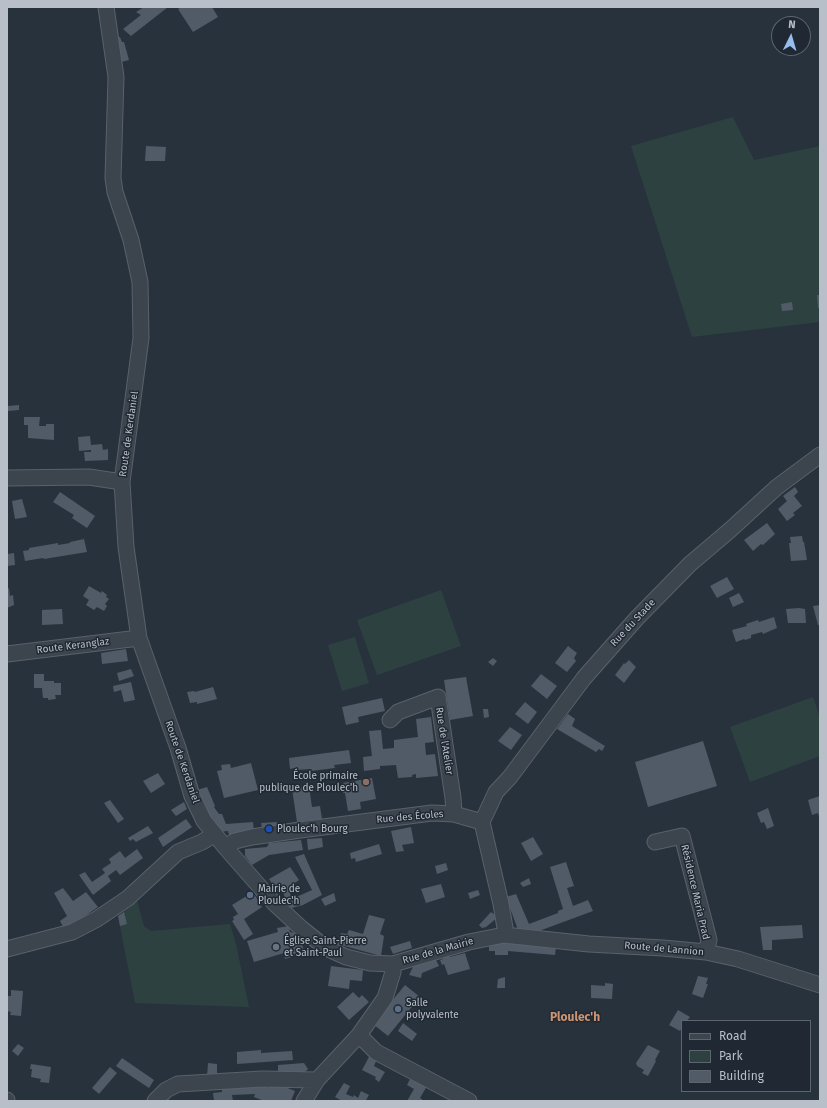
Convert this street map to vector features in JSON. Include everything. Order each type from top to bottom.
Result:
[{"type":"street","name":"Route de Kerdaniel","points":[[106,7],[116,77],[113,178],[115,192],[132,240],[140,282],[141,338],[122,482],[126,547],[139,638],[178,748],[192,796],[204,820],[225,847]]},
{"type":"street","name":"Rue du Stade","points":[[482,822],[496,792],[510,777],[584,678],[637,618],[690,564],[777,487],[820,455]]},
{"type":"street","points":[[7,478],[89,477],[122,482]]},
{"type":"street","name":"Route Keranglaz","points":[[7,654],[139,638]]},
{"type":"street","name":"Rue de l'Atelier","points":[[390,720],[398,712],[438,697],[454,814]]},
{"type":"street","name":"Rue des Écoles","points":[[225,847],[235,841],[300,830],[432,813],[454,814],[482,822]]},
{"type":"street","points":[[482,822],[501,904],[505,928],[504,935]]},
{"type":"street","points":[[7,949],[72,932],[97,919],[128,898],[178,852],[202,842],[215,834]]},
{"type":"street","name":"Résidence Maria Prad","points":[[655,842],[682,836],[709,940],[706,952]]},
{"type":"street","name":"Rue de la Mairie","points":[[225,847],[274,903],[301,928],[326,948],[352,959],[370,963],[393,964],[469,942],[504,935]]},
{"type":"street","name":"Route de Lannion","points":[[504,935],[589,944],[706,952],[738,959],[820,985]]},
{"type":"street","points":[[304,1101],[317,1080],[359,1035],[385,998],[393,972],[393,964]]},
{"type":"street","points":[[359,1035],[376,1052],[469,1101]]},
{"type":"street","points":[[154,1101],[166,1090],[178,1084],[262,1079],[317,1080]]},
{"type":"green space","points":[[733,117],[754,160],[820,146],[820,322],[692,337],[631,146]]},
{"type":"green space","points":[[441,590],[461,646],[377,675],[357,620]]},
{"type":"green space","points":[[355,637],[369,683],[342,691],[328,645]]},
{"type":"green space","points":[[813,697],[820,718],[820,756],[750,782],[730,727]]},
{"type":"green space","points":[[137,901],[144,926],[151,931],[230,924],[236,944],[249,1007],[135,1003],[118,916]]},
{"type":"building","points":[[144,7],[168,7],[131,36],[123,29],[141,15],[136,12]]},
{"type":"building","points":[[182,7],[212,7],[218,17],[193,32],[178,9]]},
{"type":"building","points":[[120,37],[122,42],[124,42],[129,60],[121,62],[114,38]]},
{"type":"building","points":[[146,146],[166,147],[165,161],[145,161]]},
{"type":"building","points":[[817,295],[820,295],[820,308],[818,308]]},
{"type":"building","points":[[792,302],[793,310],[782,311],[781,304]]},
{"type":"building","points":[[19,405],[19,410],[8,411],[8,406]]},
{"type":"building","points":[[24,417],[40,417],[39,426],[54,424],[54,440],[28,438],[28,425],[24,425]]},
{"type":"building","points":[[90,436],[91,445],[102,444],[103,450],[108,449],[108,460],[85,461],[84,452],[91,452],[91,450],[79,451],[78,437]]},
{"type":"building","points":[[795,487],[798,492],[794,496],[802,506],[793,513],[795,515],[787,521],[778,509],[787,501],[783,496]]},
{"type":"building","points":[[60,492],[95,516],[87,528],[72,518],[74,515],[53,502]]},
{"type":"building","points":[[22,499],[27,517],[15,519],[12,501]]},
{"type":"building","points":[[767,523],[775,534],[763,545],[761,544],[753,551],[744,540]]},
{"type":"building","points":[[802,536],[807,560],[791,561],[789,543],[791,543],[790,537]]},
{"type":"building","points":[[84,539],[87,552],[25,561],[23,551],[29,550],[29,548],[58,543],[58,545]]},
{"type":"building","points":[[14,553],[15,565],[7,566],[7,554]]},
{"type":"building","points":[[727,577],[734,589],[717,598],[710,586]]},
{"type":"building","points":[[89,586],[101,593],[102,591],[107,595],[106,597],[109,599],[105,604],[107,606],[104,611],[97,607],[94,610],[86,605],[89,600],[83,596]]},
{"type":"building","points":[[9,588],[10,596],[13,595],[14,605],[7,608],[7,589]]},
{"type":"building","points":[[739,593],[744,602],[733,607],[729,598]]},
{"type":"building","points":[[820,605],[820,625],[818,625],[813,606]]},
{"type":"building","points":[[62,609],[63,624],[42,625],[42,610]]},
{"type":"building","points":[[786,609],[805,609],[806,623],[788,623]]},
{"type":"building","points":[[774,617],[777,628],[763,634],[762,632],[751,635],[751,638],[736,642],[732,630],[747,626],[746,624],[758,620],[759,622]]},
{"type":"building","points":[[568,646],[577,653],[574,658],[576,661],[567,672],[555,663]]},
{"type":"building","points":[[126,649],[128,661],[102,664],[101,653]]},
{"type":"building","points":[[493,658],[497,661],[493,666],[488,662]]},
{"type":"building","points":[[629,660],[636,667],[624,683],[615,675],[624,663],[625,664]]},
{"type":"building","points":[[131,669],[134,676],[119,681],[117,673]]},
{"type":"building","points":[[34,674],[44,674],[44,681],[61,683],[61,695],[55,695],[56,699],[48,700],[48,698],[43,698],[42,688],[34,688]]},
{"type":"building","points":[[541,674],[557,686],[547,699],[531,686]]},
{"type":"building","points":[[466,677],[473,716],[450,720],[444,680]]},
{"type":"building","points":[[131,682],[135,700],[124,702],[121,690],[114,692],[113,686]]},
{"type":"building","points":[[213,687],[217,699],[197,704],[197,702],[190,703],[187,692],[195,692]]},
{"type":"building","points":[[382,698],[385,711],[358,717],[359,722],[346,725],[342,707]]},
{"type":"building","points":[[525,702],[537,712],[528,724],[515,714]]},
{"type":"building","points":[[483,709],[488,709],[489,717],[484,718]]},
{"type":"building","points":[[568,714],[575,719],[572,726],[605,746],[602,751],[599,749],[596,752],[557,729]]},
{"type":"building","points":[[431,717],[434,742],[425,743],[426,755],[435,754],[438,776],[416,778],[416,774],[412,775],[412,777],[398,778],[396,765],[380,766],[380,769],[364,771],[363,757],[372,756],[369,731],[381,730],[383,749],[394,748],[394,740],[418,737],[416,719]]},
{"type":"building","points":[[510,727],[522,735],[511,750],[498,741]]},
{"type":"building","points":[[703,741],[717,786],[648,807],[635,762]]},
{"type":"building","points":[[349,750],[351,763],[334,765],[335,768],[311,771],[311,769],[290,769],[289,758]]},
{"type":"building","points":[[251,763],[258,790],[224,798],[217,771],[222,770],[221,765],[230,764],[231,768]]},
{"type":"building","points":[[158,773],[165,784],[151,793],[143,781]]},
{"type":"building","points":[[372,778],[376,799],[360,802],[361,809],[348,811],[345,793],[343,793],[343,783]]},
{"type":"building","points":[[309,786],[312,807],[320,806],[322,819],[297,822],[292,789]]},
{"type":"building","points":[[207,787],[215,806],[214,807],[219,814],[222,814],[226,824],[253,822],[254,832],[229,835],[228,831],[219,832],[211,820],[197,790]]},
{"type":"building","points":[[820,796],[820,819],[818,813],[812,815],[808,800]]},
{"type":"building","points":[[110,800],[124,819],[118,823],[104,803]]},
{"type":"building","points":[[184,802],[187,809],[176,816],[171,810]]},
{"type":"building","points":[[768,808],[774,826],[767,829],[764,822],[761,823],[757,813]]},
{"type":"building","points":[[186,819],[192,827],[163,847],[158,838]]},
{"type":"building","points":[[277,822],[278,828],[262,829],[261,823]]},
{"type":"building","points":[[148,826],[153,833],[136,842],[133,839],[130,841],[128,838]]},
{"type":"building","points":[[411,827],[414,843],[402,845],[404,851],[396,852],[391,831]]},
{"type":"building","points":[[533,837],[543,854],[531,861],[521,843]]},
{"type":"building","points":[[322,838],[323,847],[308,850],[307,839]]},
{"type":"building","points":[[301,840],[303,850],[269,855],[252,865],[245,856],[245,849],[267,847],[269,843]]},
{"type":"building","points":[[379,844],[382,854],[356,862],[355,858],[351,859],[350,853]]},
{"type":"building","points":[[137,849],[143,858],[120,875],[116,870],[108,876],[111,881],[93,895],[79,875],[85,872],[92,882],[105,873],[102,869],[111,863],[109,859],[120,851],[125,858]]},
{"type":"building","points":[[304,854],[322,895],[303,905],[288,909],[283,891],[279,894],[269,879],[290,867],[299,880],[288,888],[292,899],[312,890],[295,857]]},
{"type":"building","points":[[566,862],[574,886],[567,888],[573,906],[588,900],[593,911],[539,931],[518,930],[506,897],[516,894],[529,924],[558,913],[558,911],[563,909],[550,867]]},
{"type":"building","points":[[446,863],[448,870],[437,874],[435,866]]},
{"type":"building","points":[[529,878],[531,884],[523,887],[520,883]]},
{"type":"building","points":[[441,884],[445,897],[426,903],[421,889]]},
{"type":"building","points":[[63,888],[73,901],[86,892],[98,907],[65,930],[60,921],[67,916],[54,893]]},
{"type":"building","points":[[478,890],[480,895],[470,899],[468,893]]},
{"type":"building","points":[[253,892],[262,907],[244,919],[253,934],[244,940],[232,921],[234,920],[233,917],[238,914],[232,905]]},
{"type":"building","points":[[334,893],[336,901],[325,906],[321,899]]},
{"type":"building","points":[[124,912],[127,924],[120,926],[118,916]]},
{"type":"building","points":[[491,912],[498,917],[486,927],[482,928],[479,925]]},
{"type":"building","points":[[369,915],[385,919],[380,934],[384,936],[381,956],[337,944],[341,933],[347,934],[349,930],[363,934]]},
{"type":"building","points":[[802,925],[803,938],[772,940],[772,950],[763,950],[760,927]]},
{"type":"building","name":"Église Saint-Pierre et Saint-Paul","points":[[289,926],[290,932],[295,933],[297,937],[297,944],[302,944],[304,951],[300,952],[301,954],[285,959],[284,953],[254,962],[247,941],[278,932],[277,928]]},
{"type":"building","points":[[410,941],[412,948],[393,954],[390,947]]},
{"type":"building","points":[[489,942],[516,942],[556,947],[555,955],[508,951],[508,955],[495,955],[495,951],[489,951]]},
{"type":"building","points":[[465,953],[470,969],[448,975],[444,964],[442,965],[440,960],[443,959],[442,956],[449,954],[450,957]]},
{"type":"building","points":[[435,958],[439,966],[422,973],[421,978],[409,975],[414,965],[428,960],[428,962]]},
{"type":"building","points":[[331,966],[363,970],[362,981],[350,980],[349,989],[328,986]]},
{"type":"building","points":[[698,976],[708,978],[706,984],[708,984],[703,998],[692,994]]},
{"type":"building","points":[[505,977],[505,988],[497,988],[498,979]]},
{"type":"building","points":[[605,983],[613,984],[612,999],[591,998],[591,985],[605,986]]},
{"type":"building","name":"Salle polyvalente","points":[[405,985],[420,997],[388,1036],[373,1024]]},
{"type":"building","points":[[11,990],[23,991],[21,1016],[10,1015],[11,1012],[7,1011],[7,996],[11,996]]},
{"type":"building","points":[[353,992],[359,998],[362,995],[369,1002],[349,1020],[337,1007]]},
{"type":"building","points":[[678,1010],[690,1017],[688,1020],[681,1020],[680,1031],[669,1025]]},
{"type":"building","points":[[403,1023],[417,1034],[412,1041],[398,1031]]},
{"type":"building","points":[[18,1044],[24,1048],[18,1056],[12,1051]]},
{"type":"building","points":[[648,1045],[660,1051],[648,1076],[642,1073],[644,1070],[637,1066],[636,1063]]},
{"type":"building","points":[[261,1050],[261,1053],[292,1051],[293,1060],[237,1064],[237,1052]]},
{"type":"building","points":[[370,1055],[377,1059],[374,1066],[385,1072],[379,1082],[375,1079],[376,1077],[362,1070]]},
{"type":"building","points":[[122,1058],[154,1080],[149,1088],[116,1066]]},
{"type":"building","points":[[208,1063],[217,1064],[217,1078],[207,1077]]},
{"type":"building","points":[[304,1063],[308,1069],[304,1073],[278,1075],[278,1065]]},
{"type":"building","points":[[31,1064],[51,1067],[49,1083],[40,1082],[41,1079],[31,1077]]},
{"type":"building","points":[[110,1067],[117,1073],[99,1094],[92,1088]]},
{"type":"building","points":[[410,1079],[427,1086],[420,1098],[422,1101],[407,1101],[414,1089],[407,1085]]},
{"type":"building","points":[[344,1083],[350,1086],[346,1094],[353,1097],[354,1095],[358,1098],[361,1091],[369,1095],[366,1100],[369,1101],[342,1101],[335,1097]]},
{"type":"building","points":[[256,1084],[256,1088],[259,1084],[268,1088],[269,1085],[285,1087],[295,1091],[291,1101],[264,1101],[254,1097],[255,1094],[232,1095],[233,1101],[214,1101],[213,1093],[222,1092],[222,1089]]},
{"type":"place","name":"École primaire publique de Ploulec'h","points":[[366,782]]},
{"type":"place","name":"Ploulec'h Bourg","points":[[269,829]]},
{"type":"place","name":"Mairie de Ploulec'h","points":[[250,895]]},
{"type":"place","name":"Église Saint-Pierre et Saint-Paul","points":[[276,947]]},
{"type":"place","name":"Salle polyvalente","points":[[398,1009]]},
{"type":"district","name":"Ploulec'h","points":[[575,1018]]}]
